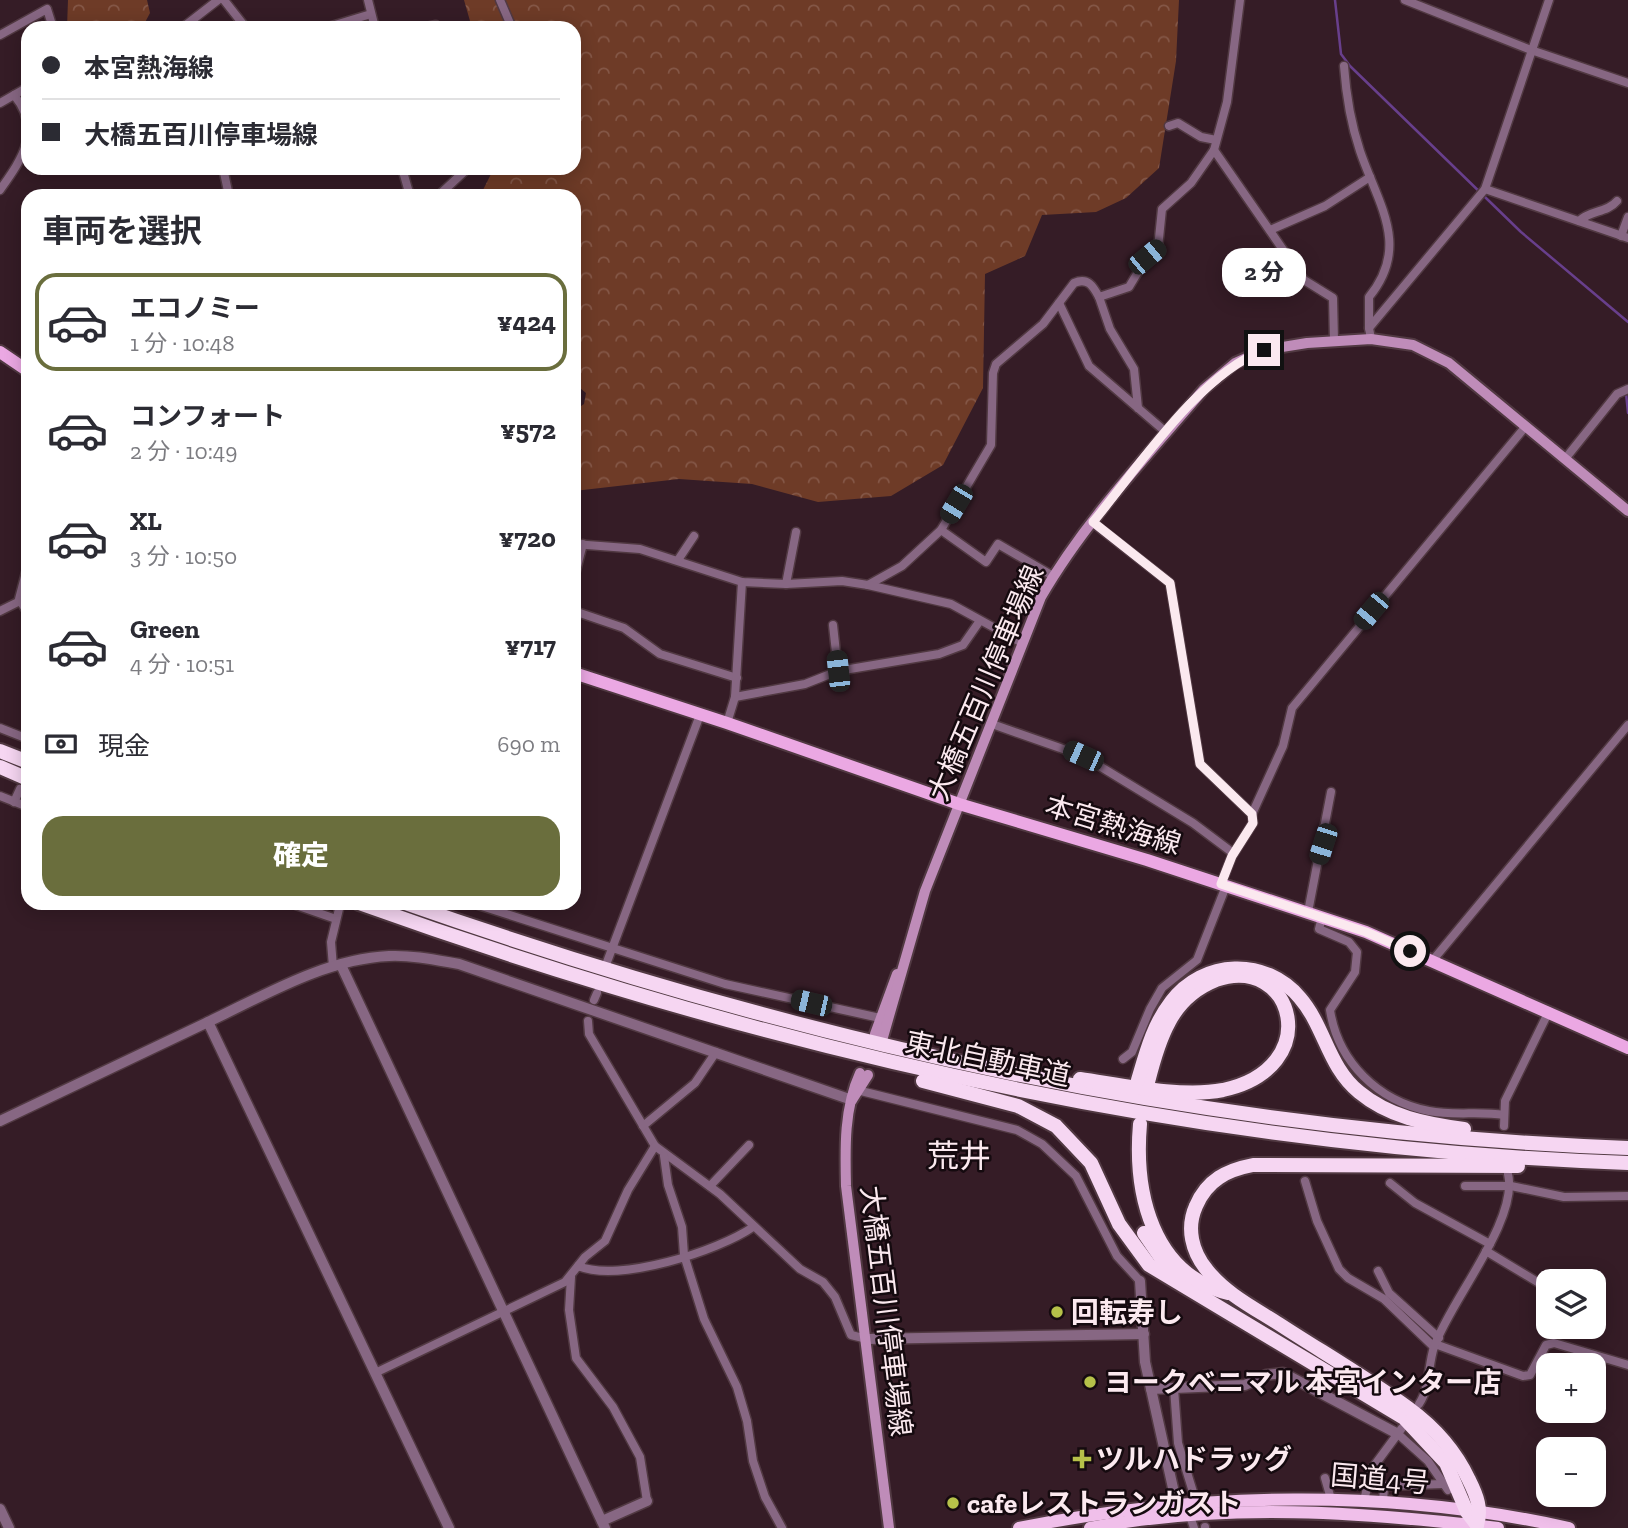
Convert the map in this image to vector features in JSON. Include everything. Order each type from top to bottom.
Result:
[{"type":"highway","points":[[0,751],[21,759]]},
{"type":"highway","points":[[0,768],[21,782]]},
{"type":"highway","name":"東北自動車道","points":[[380,910],[629,994],[799,1041],[1039,1096],[1187,1121],[1427,1150],[1628,1164]]},
{"type":"highway","name":"東北自動車道","points":[[426,910],[673,991],[960,1065],[1128,1097],[1357,1129],[1628,1146]]},
{"type":"highway","points":[[960,1065],[1152,1088],[1219,1091],[1256,1078],[1279,1058],[1289,1034],[1283,1003],[1269,986],[1250,978],[1221,979],[1203,986],[1185,1000],[1170,1020],[1143,1081],[1155,1027],[1181,990],[1211,972],[1244,968],[1275,977],[1299,996],[1312,1014],[1342,1074],[1359,1093],[1390,1112],[1422,1122],[1457,1128],[1628,1146]]},
{"type":"highway","points":[[799,1041],[891,1072],[1018,1106],[1056,1126],[1091,1163],[1128,1240],[1149,1265],[1404,1418],[1446,1463],[1476,1519]]},
{"type":"highway","points":[[1181,1286],[1157,1255],[1136,1212],[1130,1179],[1135,1123],[1141,1193],[1156,1236],[1187,1273],[1210,1289],[1233,1295]]},
{"type":"highway","points":[[1476,1519],[1456,1456],[1411,1410],[1233,1295],[1216,1281],[1199,1259],[1191,1236],[1191,1223],[1199,1198],[1217,1178],[1238,1168],[1318,1163],[1628,1164]]},
{"type":"highway","name":"国道4号","points":[[1019,1528],[1177,1506],[1332,1499],[1383,1503],[1476,1519],[1498,1528]]},
{"type":"highway","name":"国道4号","points":[[1090,1528],[1192,1522],[1253,1511],[1476,1519],[1569,1528]]},
{"type":"main road","name":"大橋五百川停車場線","points":[[909,945],[902,980],[879,1035],[880,1018],[909,945],[925,891],[1022,643],[1053,576],[1093,522],[1204,389],[1221,373],[1248,356],[1282,347],[1370,333],[1431,352],[1449,363],[1628,511]]},
{"type":"main road","points":[[0,352],[21,366]]},
{"type":"main road","name":"本宮熱海線","points":[[581,675],[959,804],[1322,916],[1433,960],[1628,1048]]},
{"type":"main road","name":"大橋五百川停車場線","points":[[852,1100],[861,1091],[864,1074],[852,1100],[846,1129],[846,1186],[889,1528]]},
{"type":"street","points":[[198,21],[218,0]]},
{"type":"street","points":[[224,0],[240,21]]},
{"type":"street","points":[[368,0],[374,21]]},
{"type":"street","points":[[500,0],[509,21]]},
{"type":"street","points":[[1100,298],[1132,284],[1147,257],[1158,248],[1162,209],[1191,183],[1215,145],[1227,102],[1240,0]]},
{"type":"street","points":[[1405,0],[1531,50],[1628,83]]},
{"type":"street","points":[[1370,333],[1485,190],[1549,0]]},
{"type":"street","points":[[25,21],[47,9],[51,21]]},
{"type":"street","points":[[348,21],[372,14]]},
{"type":"street","points":[[0,35],[21,23]]},
{"type":"street","points":[[1344,66],[1351,120],[1390,233],[1386,270],[1381,283],[1369,297],[1370,333]]},
{"type":"street","points":[[0,103],[21,91]]},
{"type":"street","points":[[14,95],[21,106]]},
{"type":"street","points":[[1169,126],[1178,123],[1215,145],[1304,280],[1333,298],[1334,340]]},
{"type":"street","points":[[0,190],[21,158]]},
{"type":"street","points":[[446,189],[460,175]]},
{"type":"street","points":[[1270,230],[1325,206],[1370,177]]},
{"type":"street","points":[[1485,190],[1625,237],[1628,217]]},
{"type":"street","points":[[1579,221],[1585,214],[1610,208],[1617,201]]},
{"type":"street","points":[[868,585],[902,566],[941,530],[991,445],[993,373],[996,364],[1009,351],[1033,335],[1070,286],[1082,281],[1090,283],[1100,298],[1110,329],[1134,369],[1138,408]]},
{"type":"street","points":[[1059,303],[1089,366],[1167,433]]},
{"type":"street","points":[[1565,459],[1617,394],[1628,389]]},
{"type":"street","points":[[1123,1059],[1132,1052],[1162,988],[1197,960],[1233,853],[1253,823],[1252,814],[1283,746],[1292,708],[1526,426]]},
{"type":"street","points":[[1093,522],[1170,583],[1200,764],[1252,814]]},
{"type":"street","points":[[941,530],[986,562],[998,544],[1053,576]]},
{"type":"street","points":[[786,584],[796,533]]},
{"type":"street","points":[[678,560],[694,536]]},
{"type":"street","points":[[581,544],[640,549],[742,582],[786,584],[842,581],[868,585],[951,604],[979,622],[1022,643]]},
{"type":"street","points":[[727,723],[736,697],[742,582]]},
{"type":"street","points":[[0,611],[20,601],[21,596]]},
{"type":"street","points":[[581,613],[624,628],[660,654],[737,678]]},
{"type":"street","points":[[736,697],[806,684],[838,671],[939,654],[963,645],[979,622]]},
{"type":"street","points":[[833,625],[838,671]]},
{"type":"street","points":[[607,962],[700,715]]},
{"type":"street","points":[[992,724],[1083,756],[1193,823],[1233,853]]},
{"type":"street","points":[[1433,960],[1628,725]]},
{"type":"street","points":[[0,728],[21,736]]},
{"type":"street","points":[[13,802],[21,789]]},
{"type":"street","points":[[1308,912],[1331,792]]},
{"type":"street","points":[[0,796],[21,805]]},
{"type":"street","points":[[310,910],[335,919]]},
{"type":"street","points":[[339,910],[331,942],[337,966],[606,1526],[647,1501],[640,1457],[613,1407],[576,1358],[569,1310],[571,1277],[578,1266],[605,1241],[628,1190],[655,1146]]},
{"type":"street","points":[[494,910],[725,984],[880,1018]]},
{"type":"street","points":[[1322,916],[1319,929],[1349,942],[1357,952],[1355,972],[1330,1010],[1341,1044],[1355,1069],[1384,1093],[1430,1112],[1504,1115]]},
{"type":"street","points":[[0,1121],[292,981],[337,966],[388,956],[459,964],[852,1100]]},
{"type":"street","points":[[1504,1126],[1505,1101],[1549,1011]]},
{"type":"street","points":[[587,1021],[589,1034],[655,1146],[664,1156],[710,1186],[800,1269],[823,1282],[835,1297],[851,1335],[867,1339],[1144,1334]]},
{"type":"street","points":[[208,1022],[449,1528]]},
{"type":"street","points":[[643,1126],[695,1083],[716,1052]]},
{"type":"street","points":[[861,1091],[1017,1130],[1042,1144],[1076,1176],[1117,1256],[1140,1281],[1145,1362],[1177,1506]]},
{"type":"street","points":[[710,1186],[749,1145]]},
{"type":"street","points":[[664,1156],[668,1185],[682,1227],[684,1255],[709,1335],[726,1365],[743,1406],[750,1451],[761,1485],[782,1528]]},
{"type":"street","points":[[1419,1404],[1424,1397],[1436,1343],[1488,1248],[1511,1186],[1508,1174]]},
{"type":"street","points":[[1305,1181],[1317,1221],[1339,1269],[1348,1278],[1384,1299],[1436,1343],[1523,1376],[1530,1376],[1546,1345],[1554,1343],[1628,1365]]},
{"type":"street","points":[[1390,1183],[1415,1203],[1536,1280]]},
{"type":"street","points":[[1465,1186],[1511,1186],[1564,1197],[1628,1196]]},
{"type":"street","points":[[578,1266],[630,1270],[684,1255],[741,1235],[753,1227]]},
{"type":"street","points":[[1378,1271],[1389,1293],[1436,1343]]},
{"type":"street","points":[[375,1373],[571,1277]]},
{"type":"street","points":[[1151,1389],[1245,1385],[1266,1375],[1283,1373],[1400,1431],[1428,1461],[1446,1487],[1384,1486],[1383,1503]]},
{"type":"street","points":[[1174,1388],[1178,1443],[1193,1492]]},
{"type":"street","points":[[1364,1501],[1371,1470],[1400,1431]]},
{"type":"street","points":[[1325,1478],[1332,1499]]},
{"type":"street","points":[[0,1508],[9,1528]]},
{"type":"green space","points":[[68,0],[147,0],[150,13],[146,21],[67,21]]},
{"type":"green space","points":[[464,0],[1179,0],[1176,61],[1159,168],[1126,198],[1096,212],[1042,215],[1025,256],[985,274],[983,388],[943,465],[891,496],[818,502],[752,484],[679,479],[581,490],[581,406],[586,393],[581,389],[581,189],[484,189],[490,175],[581,175],[581,21],[470,21]]},
{"type":"waterway","points":[[1335,0],[1341,54],[1350,66],[1521,232],[1628,322]]},
{"type":"waterway","points":[[1626,393],[1628,413]]},
{"type":"place","name":"回転寿し","points":[[1057,1312]]},
{"type":"place","name":"ヨークベニマル 本宮インター店","points":[[1090,1382]]},
{"type":"place","name":"ツルハドラッグ","points":[[1082,1459]]},
{"type":"place","name":"cafeレストランガスト","points":[[953,1503]]},
{"type":"district","name":"荒井","points":[[959,1156]]},
{"type":"route","points":[[1264,350],[1235,363],[1204,389],[1093,522],[1170,583],[1200,764],[1252,814],[1253,823],[1232,856],[1221,884],[1366,932],[1410,951]]}]
